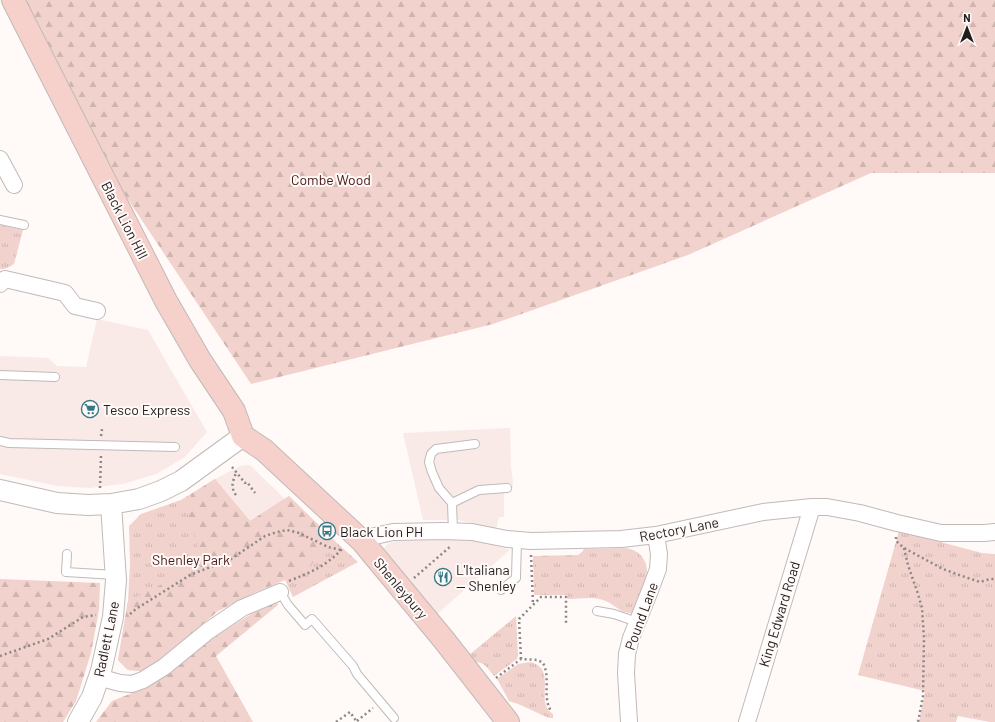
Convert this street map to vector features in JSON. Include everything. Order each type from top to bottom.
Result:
[{"type":"main road","name":"Black Lion Hill","points":[[13,0],[166,301],[200,360],[234,411],[243,436]]},
{"type":"main road","name":"Shenleybury","points":[[243,436],[264,450],[349,546],[402,589],[508,722]]},
{"type":"street","points":[[0,159],[14,185]]},
{"type":"street","points":[[0,283],[5,279],[65,293],[75,306],[97,311]]},
{"type":"street","points":[[0,490],[57,503],[88,506],[105,497],[139,499],[162,491],[181,481],[243,436]]},
{"type":"street","name":"Radlett Lane","points":[[78,722],[92,697],[113,617],[116,575],[105,497]]},
{"type":"street","name":"Rectory Lane","points":[[349,546],[375,536],[393,532],[460,532],[524,540],[621,538],[656,535],[763,512],[812,507],[827,507],[860,512],[897,523],[941,533],[995,532]]},
{"type":"street","name":"King Edward Road","points":[[747,722],[812,507]]},
{"type":"street","name":"Pound Lane","points":[[629,722],[626,672],[627,654],[631,638],[658,570],[659,554],[656,535]]},
{"type":"street","points":[[98,677],[120,683],[132,684],[143,680],[164,667],[208,631],[242,608],[280,592]]},
{"type":"lane","points":[[0,220],[24,225]]},
{"type":"lane","points":[[0,375],[55,377]]},
{"type":"lane","points":[[0,441],[9,443],[175,447]]},
{"type":"lane","points":[[460,532],[452,503],[439,488],[429,462],[436,449],[475,444]]},
{"type":"lane","points":[[452,503],[479,490],[506,488]]},
{"type":"lane","points":[[501,590],[516,578],[524,540]]},
{"type":"lane","points":[[68,554],[66,572],[116,575]]},
{"type":"lane","points":[[280,592],[288,605],[305,624],[312,619],[353,666],[357,674],[394,718]]},
{"type":"lane","points":[[597,611],[614,614],[637,622]]},
{"type":"path","points":[[102,429],[101,445],[105,497]]},
{"type":"path","points":[[232,467],[245,484],[247,482],[255,493]]},
{"type":"path","points":[[236,472],[232,487],[233,492],[236,495]]},
{"type":"path","points":[[897,523],[896,541],[904,548],[962,576],[980,582],[995,579]]},
{"type":"path","points":[[126,617],[136,609],[190,575],[231,559],[265,536],[271,534],[287,530],[299,533],[328,547],[349,546]]},
{"type":"path","points":[[402,589],[460,532]]},
{"type":"path","points":[[524,540],[533,604]]},
{"type":"path","points":[[280,592],[286,582],[323,566],[349,546]]},
{"type":"path","points":[[904,548],[922,608],[924,638],[923,696],[918,722]]},
{"type":"path","points":[[521,659],[519,619],[541,597],[566,597],[566,625]]},
{"type":"path","points":[[0,656],[48,639],[83,617],[97,614]]},
{"type":"path","points":[[482,688],[521,659],[538,660],[543,663],[546,668],[547,701],[552,710]]},
{"type":"path","points":[[336,722],[350,712],[357,722],[380,702]]},
{"type":"shaded area","points":[[97,319],[148,330],[207,432],[184,458],[156,474],[123,484],[90,488],[57,486],[0,474],[0,356],[48,358],[57,366],[86,367]]},
{"type":"shaded area","points":[[510,428],[513,481],[512,492],[504,492],[504,517],[499,517],[496,529],[458,520],[423,520],[403,433]]},
{"type":"shaded area","points":[[250,465],[285,499],[250,521],[215,479],[240,466]]},
{"type":"shaded area","points":[[465,539],[487,543],[510,550],[436,615],[383,550],[387,544],[396,541]]},
{"type":"green space","name":"Combe Wood","points":[[23,0],[995,0],[995,173],[871,173],[688,255],[493,324],[251,384],[115,180]]},
{"type":"green space","points":[[0,225],[23,230],[14,264],[2,269],[0,269]]},
{"type":"green space","name":"Shenley Park","points":[[215,479],[250,521],[289,496],[358,562],[293,597],[285,580],[251,594],[218,611],[151,667],[141,671],[128,670],[118,660],[128,601],[130,563],[129,526],[141,514],[181,500]]},
{"type":"green space","name":"Shenley Park","points":[[215,479],[250,521],[289,496],[329,536],[309,569],[251,594],[218,611],[151,667],[141,671],[128,670],[118,660],[128,601],[203,564],[188,516],[191,494]]},
{"type":"green space","points":[[899,531],[982,553],[995,554],[995,722],[958,716],[956,722],[919,722],[925,691],[858,675]]},
{"type":"green space","points":[[626,548],[640,554],[647,567],[645,582],[632,613],[624,612],[607,601],[599,599],[567,599],[567,595],[534,595],[533,556],[578,555],[584,549]]},
{"type":"green space","points":[[0,579],[100,583],[99,610],[91,653],[76,701],[63,722],[0,722]]},
{"type":"green space","points":[[277,601],[278,605],[216,656],[253,722],[96,722],[112,701],[145,688],[167,674],[192,652],[264,606]]},
{"type":"green space","points":[[516,616],[517,659],[494,676],[486,666],[475,662],[469,655]]},
{"type":"green space","points":[[530,662],[538,666],[543,672],[545,679],[545,702],[547,709],[553,714],[553,718],[549,718],[509,701],[497,679],[518,664]]},
{"type":"place","name":"Tesco Express","points":[[90,409]]},
{"type":"place","name":"Black Lion PH","points":[[327,531]]},
{"type":"place","name":"L'Italiana — Shenley","points":[[443,577]]}]
